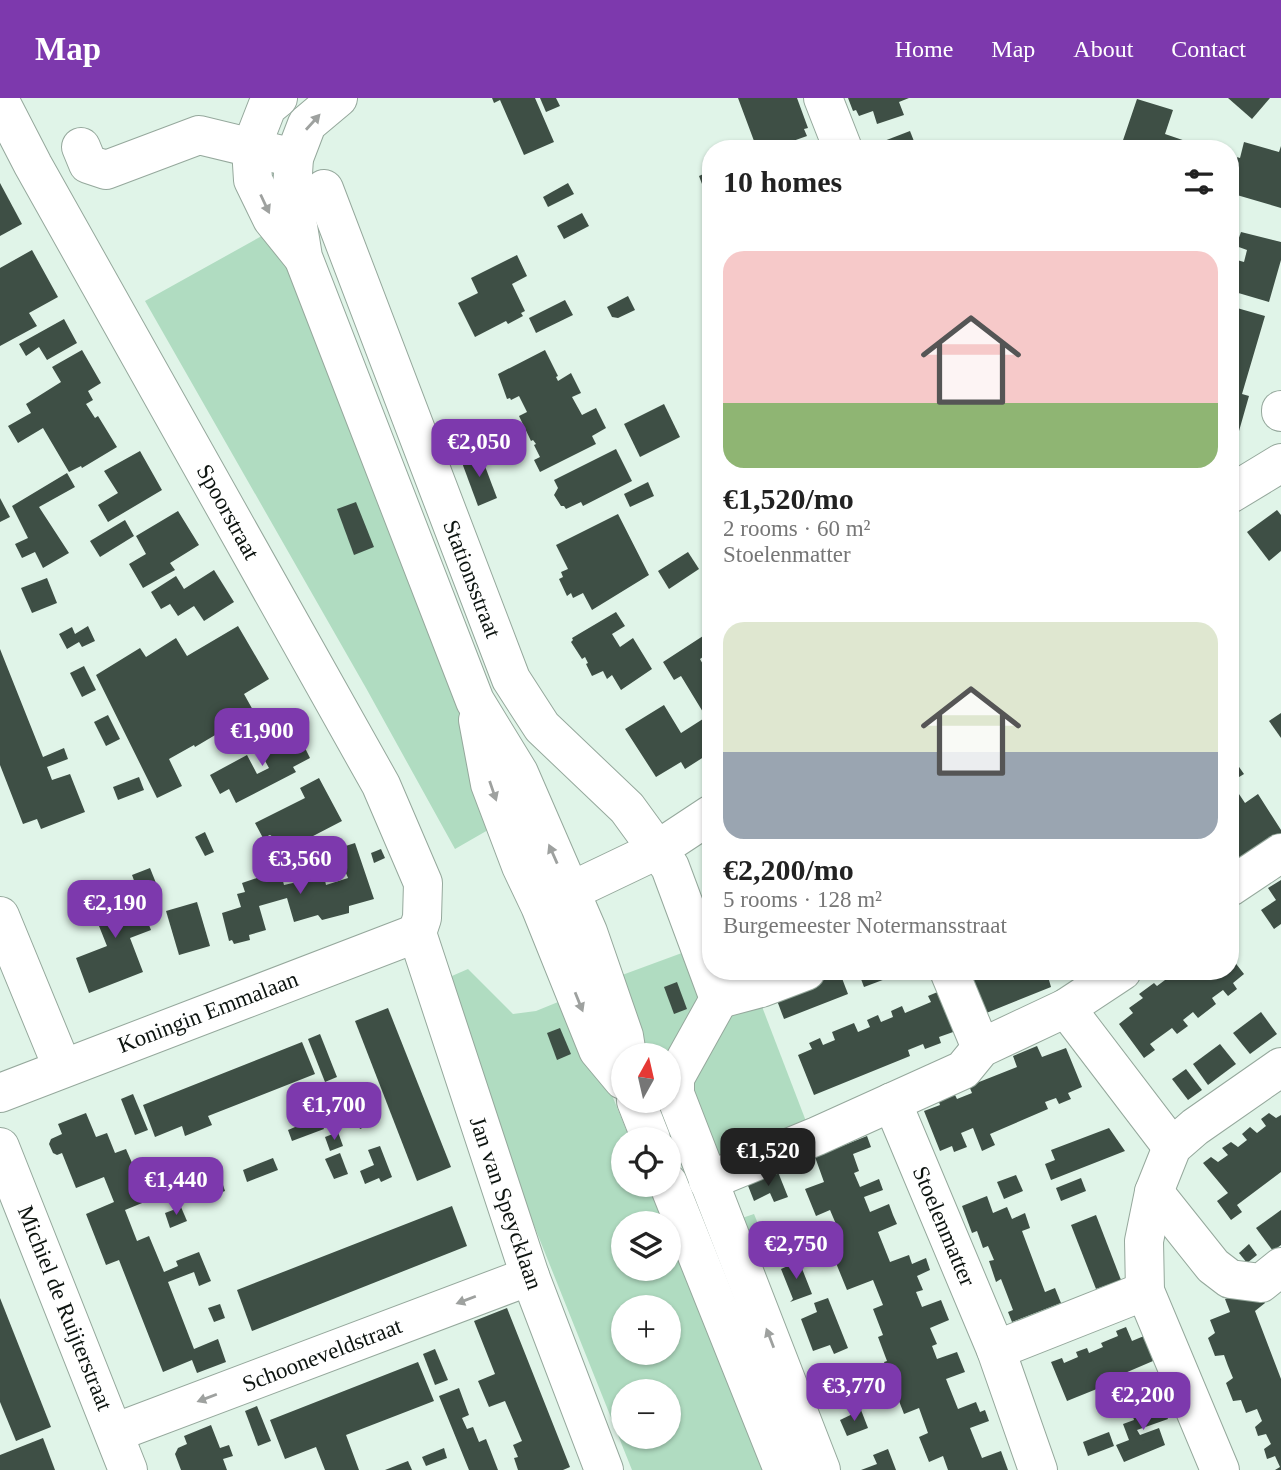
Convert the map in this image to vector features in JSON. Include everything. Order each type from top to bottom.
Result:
[{"type":"street","name":"Stationsstraat","points":[[278,98],[267,107],[251,148],[253,180],[272,219],[303,257]]},
{"type":"street","name":"Stationsstraat","points":[[338,98],[307,124],[294,158],[292,189],[303,257],[475,701],[490,784],[521,866],[588,932],[625,1043]]},
{"type":"street","points":[[823,98],[839,140]]},
{"type":"street","name":"Spoorstraat","points":[[0,101],[33,165],[381,785],[424,884],[422,918],[417,933]]},
{"type":"street","points":[[81,147],[88,164],[106,170],[199,135],[294,158]]},
{"type":"street","name":"Stationsstraat","points":[[324,189],[510,679],[542,727],[627,808],[670,867],[702,953]]},
{"type":"street","points":[[1239,489],[1281,463]]},
{"type":"street","points":[[555,899],[657,850],[702,819]]},
{"type":"street","points":[[1239,881],[1281,853]]},
{"type":"street","name":"Stationsstraat","points":[[555,899],[598,1050],[611,1066]]},
{"type":"street","points":[[0,916],[56,1052],[60,1069]]},
{"type":"street","name":"Koningin Emmalaan","points":[[0,1093],[417,933]]},
{"type":"street","name":"Jan van Speycklaan","points":[[417,933],[530,1276],[604,1470]]},
{"type":"street","name":"Stationsstraat","points":[[712,980],[719,999]]},
{"type":"street","points":[[782,980],[719,999],[676,1078],[676,1094],[821,1470]]},
{"type":"street","points":[[953,980],[981,1048]]},
{"type":"street","points":[[708,1181],[963,1070],[981,1048],[1066,1008],[1108,980]]},
{"type":"street","points":[[1066,1008],[1172,1147]]},
{"type":"street","points":[[1220,1470],[1145,1292],[1144,1241],[1154,1192],[1172,1147],[1195,1127],[1281,1067]]},
{"type":"street","name":"Stoelenmatter","points":[[892,1102],[996,1350],[1038,1470]]},
{"type":"street","name":"Michiel de Ruijterstraat","points":[[0,1147],[128,1470]]},
{"type":"street","points":[[1154,1192],[1213,1266],[1230,1279],[1261,1283],[1281,1267]]},
{"type":"street","points":[[674,1197],[783,1470]]},
{"type":"street","name":"Schooneveldstraat","points":[[114,1433],[530,1276]]},
{"type":"street","points":[[996,1350],[1145,1292]]},
{"type":"green space","points":[[269,232],[301,289],[457,699],[495,826],[455,849],[145,301]]},
{"type":"green space","points":[[690,950],[703,995],[675,1043],[634,1043],[614,978]]},
{"type":"green space","points":[[468,969],[513,1014],[536,1011],[563,1000],[609,1088],[611,1113],[619,1113],[625,1127],[611,1127],[611,1197],[653,1197],[659,1211],[611,1211],[611,1281],[681,1281],[681,1265],[763,1470],[632,1470],[624,1449],[681,1449],[681,1379],[611,1379],[611,1418],[503,1148],[445,979]]},
{"type":"green space","points":[[761,1004],[809,1129],[717,1157],[685,1082],[726,1018]]},
{"type":"green space","points":[[754,1214],[772,1258],[754,1265],[736,1220]]},
{"type":"building","points":[[492,98],[535,98],[554,142],[524,155],[500,100],[494,103]]},
{"type":"building","points":[[540,98],[556,98],[560,106],[546,112]]},
{"type":"building","points":[[738,98],[797,98],[808,128],[804,129],[807,136],[796,140],[754,140]]},
{"type":"building","points":[[848,98],[909,98],[899,102],[904,115],[877,124],[873,111],[859,116],[856,110],[853,111]]},
{"type":"building","points":[[1228,98],[1270,98],[1252,119]]},
{"type":"building","points":[[1137,99],[1173,110],[1165,134],[1183,140],[1123,140]]},
{"type":"building","points":[[910,131],[914,140],[887,140]]},
{"type":"building","points":[[1244,142],[1279,152],[1281,146],[1281,208],[1239,196],[1240,158]]},
{"type":"building","points":[[0,183],[22,224],[0,236]]},
{"type":"building","points":[[568,183],[574,194],[548,207],[543,197]]},
{"type":"building","points":[[582,213],[589,226],[564,239],[557,226]]},
{"type":"building","points":[[1241,232],[1281,242],[1281,260],[1269,302],[1239,293],[1239,261],[1244,262],[1247,250],[1239,247]]},
{"type":"building","points":[[32,250],[58,297],[29,313],[37,326],[0,346],[0,268]]},
{"type":"building","points":[[517,255],[527,276],[512,284],[525,311],[521,313],[523,316],[508,324],[506,321],[475,337],[458,303],[478,293],[471,278]]},
{"type":"building","points":[[628,296],[635,310],[618,318],[612,317],[607,307]]},
{"type":"building","points":[[565,300],[573,315],[536,333],[529,318]]},
{"type":"building","points":[[1239,309],[1265,316],[1242,394],[1249,396],[1239,431]]},
{"type":"building","points":[[64,319],[77,343],[47,360],[39,347],[26,356],[19,344]]},
{"type":"building","points":[[82,350],[101,383],[88,391],[93,400],[86,404],[95,418],[98,416],[117,447],[82,468],[81,466],[69,472],[43,428],[18,443],[8,426],[31,413],[26,404],[61,382],[52,367]]},
{"type":"building","points":[[545,350],[558,381],[571,373],[581,393],[572,397],[582,415],[596,408],[606,428],[592,436],[596,444],[540,472],[534,460],[540,457],[534,445],[536,444],[531,441],[519,416],[527,412],[519,396],[507,399],[498,374]]},
{"type":"building","points":[[664,404],[680,437],[640,457],[624,424]]},
{"type":"building","points":[[616,449],[632,481],[583,506],[581,502],[566,509],[561,506],[554,495],[558,488],[554,480]]},
{"type":"building","points":[[140,451],[162,490],[108,522],[98,505],[118,493],[104,471]]},
{"type":"building","points":[[480,453],[497,498],[478,506],[461,460]]},
{"type":"building","points":[[67,473],[75,487],[39,507],[69,553],[43,568],[35,552],[22,558],[15,544],[28,538],[12,506]]},
{"type":"building","points":[[648,482],[654,496],[630,507],[624,494]]},
{"type":"building","points":[[0,498],[10,517],[0,522]]},
{"type":"building","points":[[356,502],[374,547],[354,555],[337,509]]},
{"type":"building","points":[[1277,510],[1281,515],[1281,551],[1269,561],[1247,532]]},
{"type":"building","points":[[178,511],[199,545],[170,563],[175,570],[143,588],[129,564],[146,554],[136,536]]},
{"type":"building","points":[[618,514],[649,575],[592,610],[583,593],[573,598],[571,593],[567,596],[559,579],[563,577],[561,572],[568,569],[556,545]]},
{"type":"building","points":[[125,520],[134,536],[100,557],[90,541]]},
{"type":"building","points":[[688,552],[699,569],[669,589],[658,571]]},
{"type":"building","points":[[214,570],[234,602],[204,621],[194,606],[178,616],[170,604],[161,609],[151,592],[176,576],[184,589]]},
{"type":"building","points":[[47,578],[57,603],[32,613],[21,588]]},
{"type":"building","points":[[616,612],[625,626],[612,634],[620,647],[633,638],[652,669],[621,690],[612,675],[607,679],[603,671],[592,676],[585,657],[582,659],[571,642],[572,638]]},
{"type":"building","points":[[88,626],[95,641],[82,647],[79,642],[67,649],[59,634],[72,627],[75,634]]},
{"type":"building","points":[[238,626],[269,679],[244,694],[254,712],[169,759],[182,786],[157,798],[96,675],[140,648],[146,657],[176,638],[187,656]]},
{"type":"building","points":[[702,637],[702,710],[681,676],[674,680],[663,662]]},
{"type":"building","points":[[0,649],[43,757],[64,748],[68,759],[47,767],[52,780],[70,774],[85,812],[41,829],[37,819],[23,824],[0,765]]},
{"type":"building","points":[[84,666],[96,690],[82,697],[70,673]]},
{"type":"building","points":[[664,705],[681,733],[702,720],[702,758],[685,769],[681,762],[656,777],[625,729]]},
{"type":"building","points":[[1281,713],[1281,738],[1269,721]]},
{"type":"building","points":[[108,715],[120,739],[106,746],[94,722]]},
{"type":"building","points":[[296,730],[310,758],[293,767],[296,772],[236,803],[229,789],[220,794],[210,775],[247,755],[257,774],[269,768],[259,750]]},
{"type":"building","points":[[139,777],[144,790],[118,800],[113,787]]},
{"type":"building","points":[[319,778],[342,821],[290,848],[270,835],[263,838],[255,823],[305,798],[300,788]]},
{"type":"building","points":[[1239,794],[1245,803],[1258,794],[1281,830],[1281,837],[1240,864]]},
{"type":"building","points":[[205,832],[214,852],[205,856],[195,837]]},
{"type":"building","points":[[355,843],[374,899],[349,906],[349,913],[322,920],[318,915],[294,922],[287,898],[259,906],[266,930],[249,935],[250,940],[234,944],[232,940],[229,941],[222,913],[241,907],[237,894],[245,892],[242,883],[280,870],[284,885],[324,876],[326,885],[348,878],[344,868],[334,863],[330,851]]},
{"type":"building","points":[[381,849],[385,858],[374,863],[371,853]]},
{"type":"building","points":[[150,868],[162,898],[143,905],[132,875]]},
{"type":"building","points":[[1281,880],[1281,924],[1274,929],[1261,910],[1276,900],[1268,888]]},
{"type":"building","points":[[133,885],[151,930],[130,938],[143,972],[89,993],[76,958],[107,946],[89,901]]},
{"type":"building","points":[[197,902],[210,946],[179,955],[166,911]]},
{"type":"building","points":[[822,980],[843,980],[848,994],[784,1019],[776,998]]},
{"type":"building","points":[[861,980],[883,980],[864,987]]},
{"type":"building","points":[[965,980],[1049,980],[1051,987],[979,1016]]},
{"type":"building","points":[[1165,980],[1237,980],[1233,983],[1237,989],[1228,996],[1223,990],[1212,998],[1216,1004],[1198,1018],[1193,1012],[1183,1020],[1188,1026],[1177,1034],[1172,1028],[1150,1044],[1155,1050],[1144,1058],[1119,1024],[1133,1013],[1129,1008],[1143,998],[1139,994],[1154,983],[1157,986]]},
{"type":"building","points":[[677,982],[687,1009],[674,1014],[664,987]]},
{"type":"building","points":[[940,991],[956,1031],[939,1037],[941,1043],[925,1049],[923,1044],[908,1050],[910,1056],[814,1095],[798,1055],[812,1049],[809,1043],[820,1038],[823,1045],[835,1040],[832,1032],[854,1023],[858,1032],[870,1027],[867,1020],[878,1015],[881,1022],[893,1017],[891,1011],[902,1006],[905,1013],[931,1002],[928,996]]},
{"type":"building","points":[[388,1008],[451,1167],[417,1181],[355,1021]]},
{"type":"building","points":[[1261,1012],[1277,1034],[1250,1054],[1233,1033]]},
{"type":"building","points":[[560,1028],[571,1054],[557,1060],[547,1033]]},
{"type":"building","points":[[320,1034],[337,1077],[325,1082],[308,1039]]},
{"type":"building","points":[[302,1042],[315,1074],[208,1116],[212,1125],[185,1136],[182,1126],[155,1137],[143,1105]]},
{"type":"building","points":[[1220,1044],[1236,1064],[1208,1085],[1193,1064]]},
{"type":"building","points":[[1037,1046],[1042,1057],[1066,1048],[1082,1087],[1068,1093],[1071,1099],[1059,1104],[1056,1098],[1045,1102],[1048,1109],[990,1134],[995,1145],[982,1151],[973,1128],[961,1133],[967,1147],[954,1152],[952,1146],[940,1151],[924,1111],[940,1105],[938,1099],[954,1093],[957,1099],[972,1093],[969,1086],[1017,1067],[1013,1056]]},
{"type":"building","points":[[1186,1069],[1202,1090],[1188,1100],[1172,1079]]},
{"type":"building","points":[[359,1093],[371,1124],[360,1129],[348,1098]]},
{"type":"building","points":[[133,1094],[148,1130],[135,1135],[121,1099]]},
{"type":"building","points":[[86,1113],[96,1137],[107,1133],[115,1153],[126,1149],[139,1179],[147,1201],[125,1210],[137,1241],[149,1236],[164,1272],[178,1266],[176,1261],[199,1252],[211,1281],[199,1286],[194,1272],[168,1282],[194,1349],[218,1339],[226,1362],[197,1373],[192,1360],[163,1372],[119,1260],[106,1265],[86,1214],[114,1202],[104,1177],[76,1188],[62,1153],[53,1153],[49,1144],[51,1139],[62,1134],[58,1124]]},
{"type":"building","points":[[1269,1113],[1276,1118],[1281,1115],[1281,1172],[1237,1205],[1242,1212],[1231,1220],[1217,1201],[1228,1193],[1203,1163],[1211,1157],[1218,1162],[1228,1155],[1222,1148],[1231,1142],[1238,1147],[1247,1140],[1242,1134],[1250,1127],[1257,1133],[1266,1126],[1261,1119]]},
{"type":"building","points":[[319,1117],[324,1129],[292,1141],[288,1130]]},
{"type":"building","points":[[1109,1128],[1125,1151],[1051,1180],[1045,1164],[1055,1160],[1051,1150]]},
{"type":"building","points":[[338,1132],[343,1146],[330,1151],[325,1137]]},
{"type":"building","points":[[867,1136],[871,1147],[853,1154],[859,1171],[854,1173],[860,1187],[879,1179],[883,1190],[864,1197],[870,1212],[889,1204],[897,1224],[878,1232],[890,1262],[909,1255],[912,1264],[926,1258],[930,1270],[917,1276],[923,1290],[916,1292],[922,1307],[941,1300],[949,1320],[930,1328],[937,1344],[932,1346],[937,1359],[957,1352],[965,1372],[946,1379],[958,1409],[976,1402],[980,1412],[985,1410],[989,1421],[970,1428],[982,1458],[1001,1451],[1008,1470],[948,1470],[943,1456],[929,1462],[919,1437],[928,1433],[919,1408],[904,1414],[884,1362],[887,1361],[878,1337],[883,1335],[873,1309],[883,1305],[873,1280],[847,1290],[827,1241],[841,1236],[830,1210],[816,1216],[805,1189],[824,1182],[815,1157]]},
{"type":"building","points":[[380,1146],[392,1177],[381,1182],[379,1178],[365,1184],[360,1171],[374,1165],[368,1150]]},
{"type":"building","points":[[340,1153],[348,1174],[334,1179],[325,1159]]},
{"type":"building","points":[[273,1158],[278,1170],[247,1182],[243,1170]]},
{"type":"building","points":[[778,1172],[788,1197],[774,1202],[770,1193],[754,1201],[747,1183]]},
{"type":"building","points":[[1016,1175],[1023,1191],[1004,1199],[997,1182]]},
{"type":"building","points":[[1081,1178],[1086,1191],[1061,1201],[1056,1188]]},
{"type":"building","points":[[221,1179],[225,1191],[194,1203],[190,1191]]},
{"type":"building","points":[[987,1196],[993,1213],[1007,1207],[1012,1219],[1025,1213],[1030,1228],[1022,1231],[1045,1292],[1055,1288],[1061,1303],[1012,1322],[1008,1312],[1013,1310],[1001,1279],[996,1282],[989,1261],[994,1260],[988,1246],[983,1248],[977,1231],[972,1233],[962,1206]]},
{"type":"building","points":[[452,1206],[467,1246],[252,1331],[237,1290]]},
{"type":"building","points":[[181,1207],[187,1221],[170,1228],[165,1213]]},
{"type":"building","points":[[1281,1210],[1281,1245],[1273,1251],[1256,1228]]},
{"type":"building","points":[[1096,1215],[1121,1280],[1096,1289],[1071,1225]]},
{"type":"building","points":[[1249,1244],[1257,1255],[1247,1263],[1239,1253]]},
{"type":"building","points":[[799,1261],[812,1294],[790,1302],[793,1299],[781,1269]]},
{"type":"building","points":[[1259,1286],[1265,1303],[1255,1311],[1281,1379],[1281,1470],[1275,1470],[1280,1467],[1275,1456],[1267,1459],[1264,1449],[1271,1444],[1266,1434],[1258,1436],[1255,1427],[1262,1421],[1257,1409],[1246,1413],[1241,1400],[1233,1401],[1226,1383],[1233,1378],[1224,1355],[1215,1356],[1208,1338],[1215,1333],[1210,1320],[1230,1312],[1225,1299]]},
{"type":"building","points":[[0,1298],[51,1427],[16,1441],[0,1402]]},
{"type":"building","points":[[828,1298],[848,1348],[834,1354],[830,1345],[813,1351],[801,1319],[817,1312],[814,1303]]},
{"type":"building","points":[[220,1304],[225,1318],[214,1322],[208,1308]]},
{"type":"building","points":[[507,1308],[570,1467],[563,1470],[518,1470],[514,1458],[518,1457],[513,1445],[522,1441],[505,1401],[489,1407],[478,1381],[495,1374],[474,1321]]},
{"type":"building","points":[[1126,1327],[1132,1341],[1144,1336],[1153,1361],[1118,1376],[1119,1380],[1067,1401],[1051,1362],[1062,1358],[1064,1363],[1078,1357],[1076,1352],[1087,1348],[1089,1353],[1103,1347],[1101,1343],[1118,1336],[1116,1331]]},
{"type":"building","points":[[435,1349],[448,1380],[435,1385],[423,1354]]},
{"type":"building","points":[[418,1362],[434,1401],[346,1435],[359,1470],[325,1470],[316,1447],[285,1459],[270,1420]]},
{"type":"building","points":[[845,1379],[851,1395],[833,1402],[827,1386]]},
{"type":"building","points":[[459,1388],[469,1415],[462,1418],[467,1429],[473,1427],[479,1442],[486,1439],[498,1470],[469,1470],[439,1396]]},
{"type":"building","points":[[1161,1400],[1168,1419],[1137,1430],[1140,1435],[1159,1428],[1165,1445],[1124,1462],[1116,1445],[1129,1440],[1123,1424],[1134,1420],[1131,1411]]},
{"type":"building","points":[[257,1406],[271,1441],[258,1446],[245,1411]]},
{"type":"building","points":[[861,1410],[868,1428],[847,1436],[840,1420]]},
{"type":"building","points":[[211,1425],[220,1448],[229,1445],[233,1456],[223,1459],[227,1470],[181,1470],[175,1454],[178,1448],[187,1444],[184,1436]]},
{"type":"building","points":[[1109,1432],[1114,1446],[1088,1456],[1083,1442]]},
{"type":"building","points":[[43,1438],[55,1470],[0,1470],[0,1455]]},
{"type":"building","points":[[444,1448],[447,1458],[426,1466],[422,1457]]},
{"type":"building","points":[[888,1449],[896,1470],[861,1470],[877,1464],[873,1455]]},
{"type":"building","points":[[408,1461],[412,1470],[385,1470]]}]
